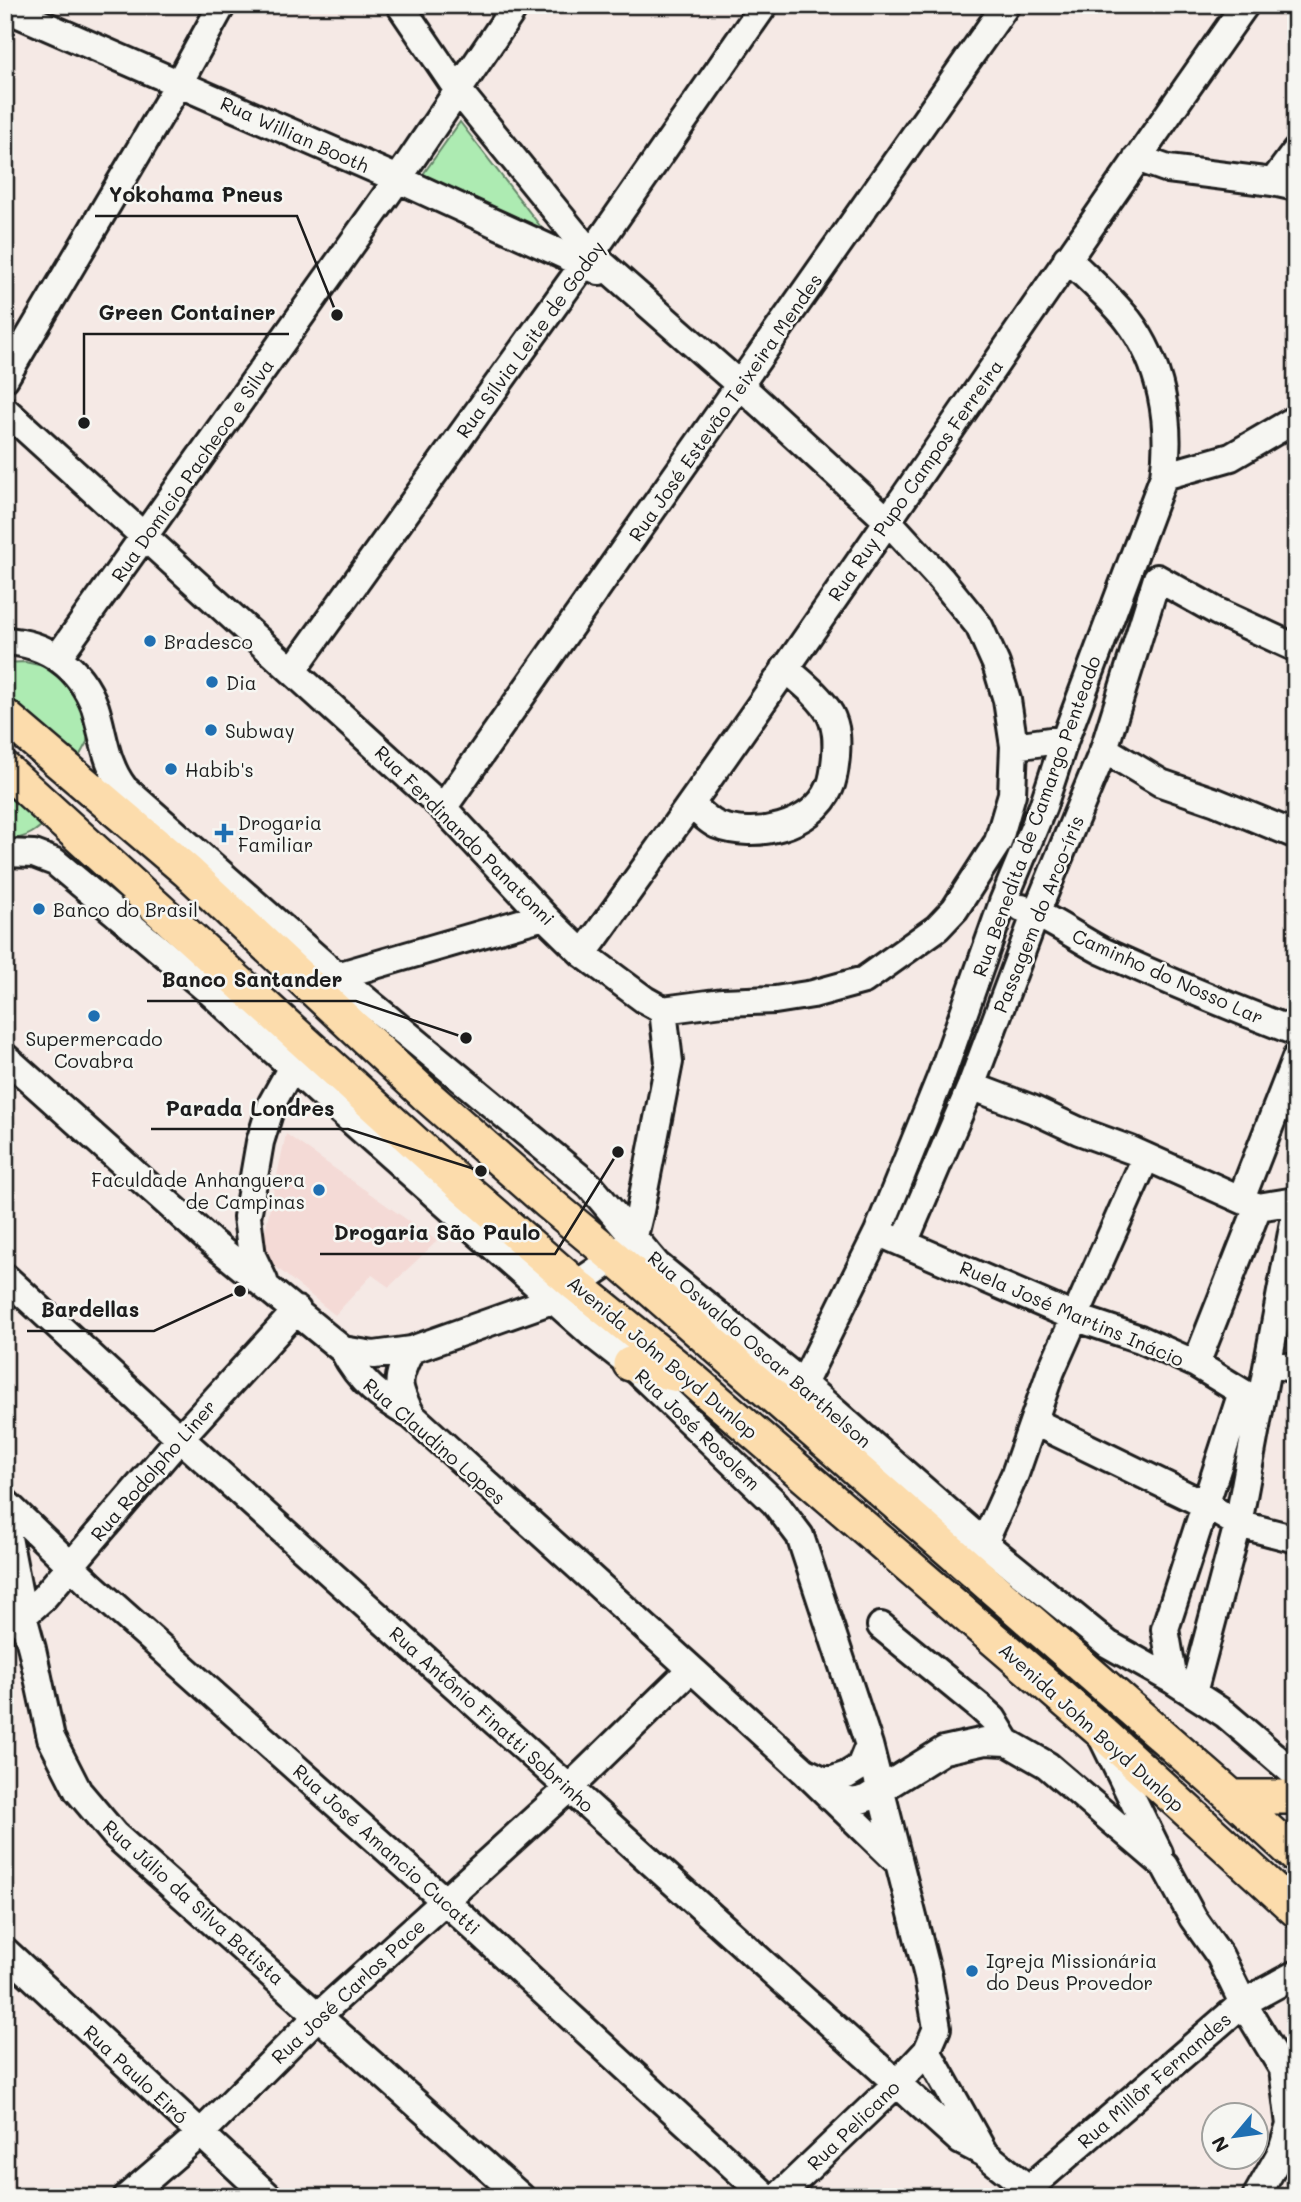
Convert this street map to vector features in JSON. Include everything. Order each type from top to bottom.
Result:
[{"type":"main road","name":"Avenida John Boyd Dunlop","points":[[5,716],[187,871],[426,1094],[549,1203],[624,1247],[1296,1856]]},
{"type":"main road","name":"Avenida John Boyd Dunlop","points":[[5,769],[470,1194],[566,1292],[692,1378],[1098,1729],[1296,1910]]},
{"type":"main road","points":[[630,1364],[692,1378]]},
{"type":"main road","points":[[1232,1797],[1296,1797]]},
{"type":"street","points":[[5,378],[222,5]]},
{"type":"street","points":[[400,5],[457,89],[587,259]]},
{"type":"street","name":"Rua Domício Pacheco e Silva","points":[[58,657],[398,179],[516,5]]},
{"type":"street","name":"Rua Sílvia Leite de Godoy","points":[[293,670],[587,259],[764,5]]},
{"type":"street","name":"Rua José Estevão Teixeira Mendes","points":[[443,808],[1006,5]]},
{"type":"street","name":"Rua Ruy Pupo Campos Ferreira","points":[[583,954],[889,522],[1067,258],[1245,5]]},
{"type":"street","name":"Rua Willian Booth","points":[[5,9],[587,259],[618,278],[741,386]]},
{"type":"street","points":[[1137,158],[1168,169],[1284,184],[1296,151]]},
{"type":"street","name":"Rua Benedita de Camargo Penteado","points":[[803,1384],[878,1232],[941,1077],[1003,902],[1043,806],[1065,739],[1164,475],[1167,455],[1166,421],[1161,394],[1146,349],[1128,320],[1067,258]]},
{"type":"street","points":[[343,1350],[374,1355],[411,1350],[566,1292],[624,1247],[669,1062],[663,1010],[723,1002],[775,1000],[813,994],[864,980],[937,928],[955,909],[998,842],[1012,794],[1014,746],[1007,700],[996,664],[979,626],[889,522],[741,386]]},
{"type":"street","name":"Rua Ferdinando Panatonni","points":[[5,410],[443,808],[583,954],[645,1000],[663,1010]]},
{"type":"street","points":[[1164,475],[1231,457],[1296,419]]},
{"type":"street","name":"Passagem do Arco-íris","points":[[904,1243],[971,1086],[1100,759],[1157,578],[1267,637],[1296,648]]},
{"type":"street","points":[[5,641],[34,644],[58,657]]},
{"type":"street","name":"Rua Oswaldo Oscar Barthelson","points":[[58,657],[71,668],[89,694],[111,768],[124,788],[337,976],[590,1186],[624,1247],[657,1265],[803,1384],[984,1543],[1108,1644],[1225,1714],[1296,1775]]},
{"type":"street","points":[[691,805],[716,825],[762,831],[783,827],[811,812],[830,788],[836,761],[837,737],[831,716],[815,694],[785,668]]},
{"type":"street","points":[[1014,746],[1065,739]]},
{"type":"street","points":[[1043,806],[1069,793],[1100,759],[1296,835]]},
{"type":"street","name":"Rua José Rosolem","points":[[5,853],[34,854],[55,862],[210,992],[292,1066],[566,1292],[593,1335],[630,1364],[775,1503],[800,1536],[869,1745],[928,1976],[937,2028],[927,2051]]},
{"type":"street","name":"Caminho do Nosso Lar","points":[[1003,902],[1037,913],[1098,948],[1147,971],[1296,1032]]},
{"type":"street","points":[[337,976],[544,916]]},
{"type":"street","name":"Rua Claudino Lopes","points":[[5,1057],[209,1241],[343,1350],[354,1371],[385,1401],[412,1416],[803,1770],[898,1862]]},
{"type":"street","points":[[1196,1364],[1296,1058]]},
{"type":"street","points":[[267,1286],[252,1256],[247,1217],[261,1142],[272,1104],[292,1066]]},
{"type":"street","points":[[971,1086],[1146,1157],[1249,1203],[1296,1201]]},
{"type":"street","points":[[984,1543],[1015,1474],[1051,1371],[1146,1157]]},
{"type":"street","points":[[1129,1656],[1165,1629],[1206,1505],[1268,1363],[1296,1211]]},
{"type":"street","points":[[209,1241],[230,1235],[247,1217]]},
{"type":"street","name":"Ruela José Martins Inácio","points":[[878,1232],[1074,1317],[1140,1339],[1196,1364],[1251,1397]]},
{"type":"street","name":"Rua Antônio Finatti Sobrinho","points":[[5,1277],[180,1438],[961,2141],[984,2153]]},
{"type":"street","name":"Rua Rodolpho Liner","points":[[14,1620],[43,1598],[180,1438],[297,1310]]},
{"type":"street","points":[[411,1350],[399,1373],[401,1394],[412,1416]]},
{"type":"street","points":[[1268,1363],[1296,1369]]},
{"type":"street","points":[[1183,1687],[1238,1524],[1251,1397]]},
{"type":"street","points":[[1035,1422],[1206,1505],[1238,1524],[1296,1539]]},
{"type":"street","name":"Rua José Amancio Cucatti","points":[[5,1502],[70,1565],[445,1900],[767,2197]]},
{"type":"street","name":"Rua Júlio da Silva Batista","points":[[5,1522],[14,1620],[32,1649],[51,1738],[78,1791],[115,1835],[521,2197]]},
{"type":"street","points":[[881,1626],[980,1707],[1007,1742],[1047,1765],[1165,1866]]},
{"type":"street","points":[[1165,1629],[1183,1687]]},
{"type":"street","name":"Rua José Carlos Pace","points":[[131,2195],[200,2134],[320,2015],[569,1788],[691,1670]]},
{"type":"street","points":[[1098,1729],[1193,1918],[1220,1956],[1243,2003],[1283,2069],[1290,2124],[1282,2151],[1256,2197]]},
{"type":"street","points":[[830,1797],[855,1802],[867,1798],[944,1750],[985,1741],[1007,1742]]},
{"type":"street","name":"Rua Claudino Lopes","points":[[803,1770],[823,1780],[833,1780],[860,1767],[869,1745]]},
{"type":"street","name":"Rua Paulo Eiró","points":[[5,1951],[269,2197]]},
{"type":"street","name":"Rua Millôr Fernandes","points":[[1024,2193],[1243,2003],[1296,1974]]},
{"type":"street","points":[[927,2051],[984,2153],[1024,2193]]},
{"type":"street","name":"Rua Pelicano","points":[[778,2197],[927,2051]]},
{"type":"shaded area","name":"Faculdade Anhanguera de Campinas","points":[[286,1134],[437,1241],[389,1287],[372,1275],[335,1315],[260,1254]]},
{"type":"green space","points":[[460,122],[554,244],[419,180]]},
{"type":"green space","points":[[25,662],[43,666],[73,688],[88,723],[87,742],[75,764],[5,705],[5,663]]},
{"type":"green space","points":[[5,773],[53,815],[37,829],[20,838],[5,839]]},
{"type":"place","name":"Yokohama Pneus","points":[[337,315]]},
{"type":"place","name":"Green Container","points":[[84,423]]},
{"type":"place","name":"Bradesco","points":[[150,641]]},
{"type":"place","name":"Dia","points":[[212,682]]},
{"type":"place","name":"Subway","points":[[211,730]]},
{"type":"place","name":"Habib's","points":[[171,769]]},
{"type":"place","name":"Drogaria Familiar","points":[[224,833]]},
{"type":"place","name":"Banco do Brasil","points":[[39,909]]},
{"type":"place","name":"Supermercado Covabra","points":[[94,1016]]},
{"type":"place","name":"Banco Santander","points":[[466,1038]]},
{"type":"place","name":"Drogaria São Paulo","points":[[618,1152]]},
{"type":"place","name":"Parada Londres","points":[[481,1171]]},
{"type":"place","name":"Faculdade Anhanguera de Campinas","points":[[319,1190]]},
{"type":"place","name":"Bardellas","points":[[240,1291]]},
{"type":"place","name":"Igreja Missionária do Deus Provedor","points":[[972,1971]]}]
